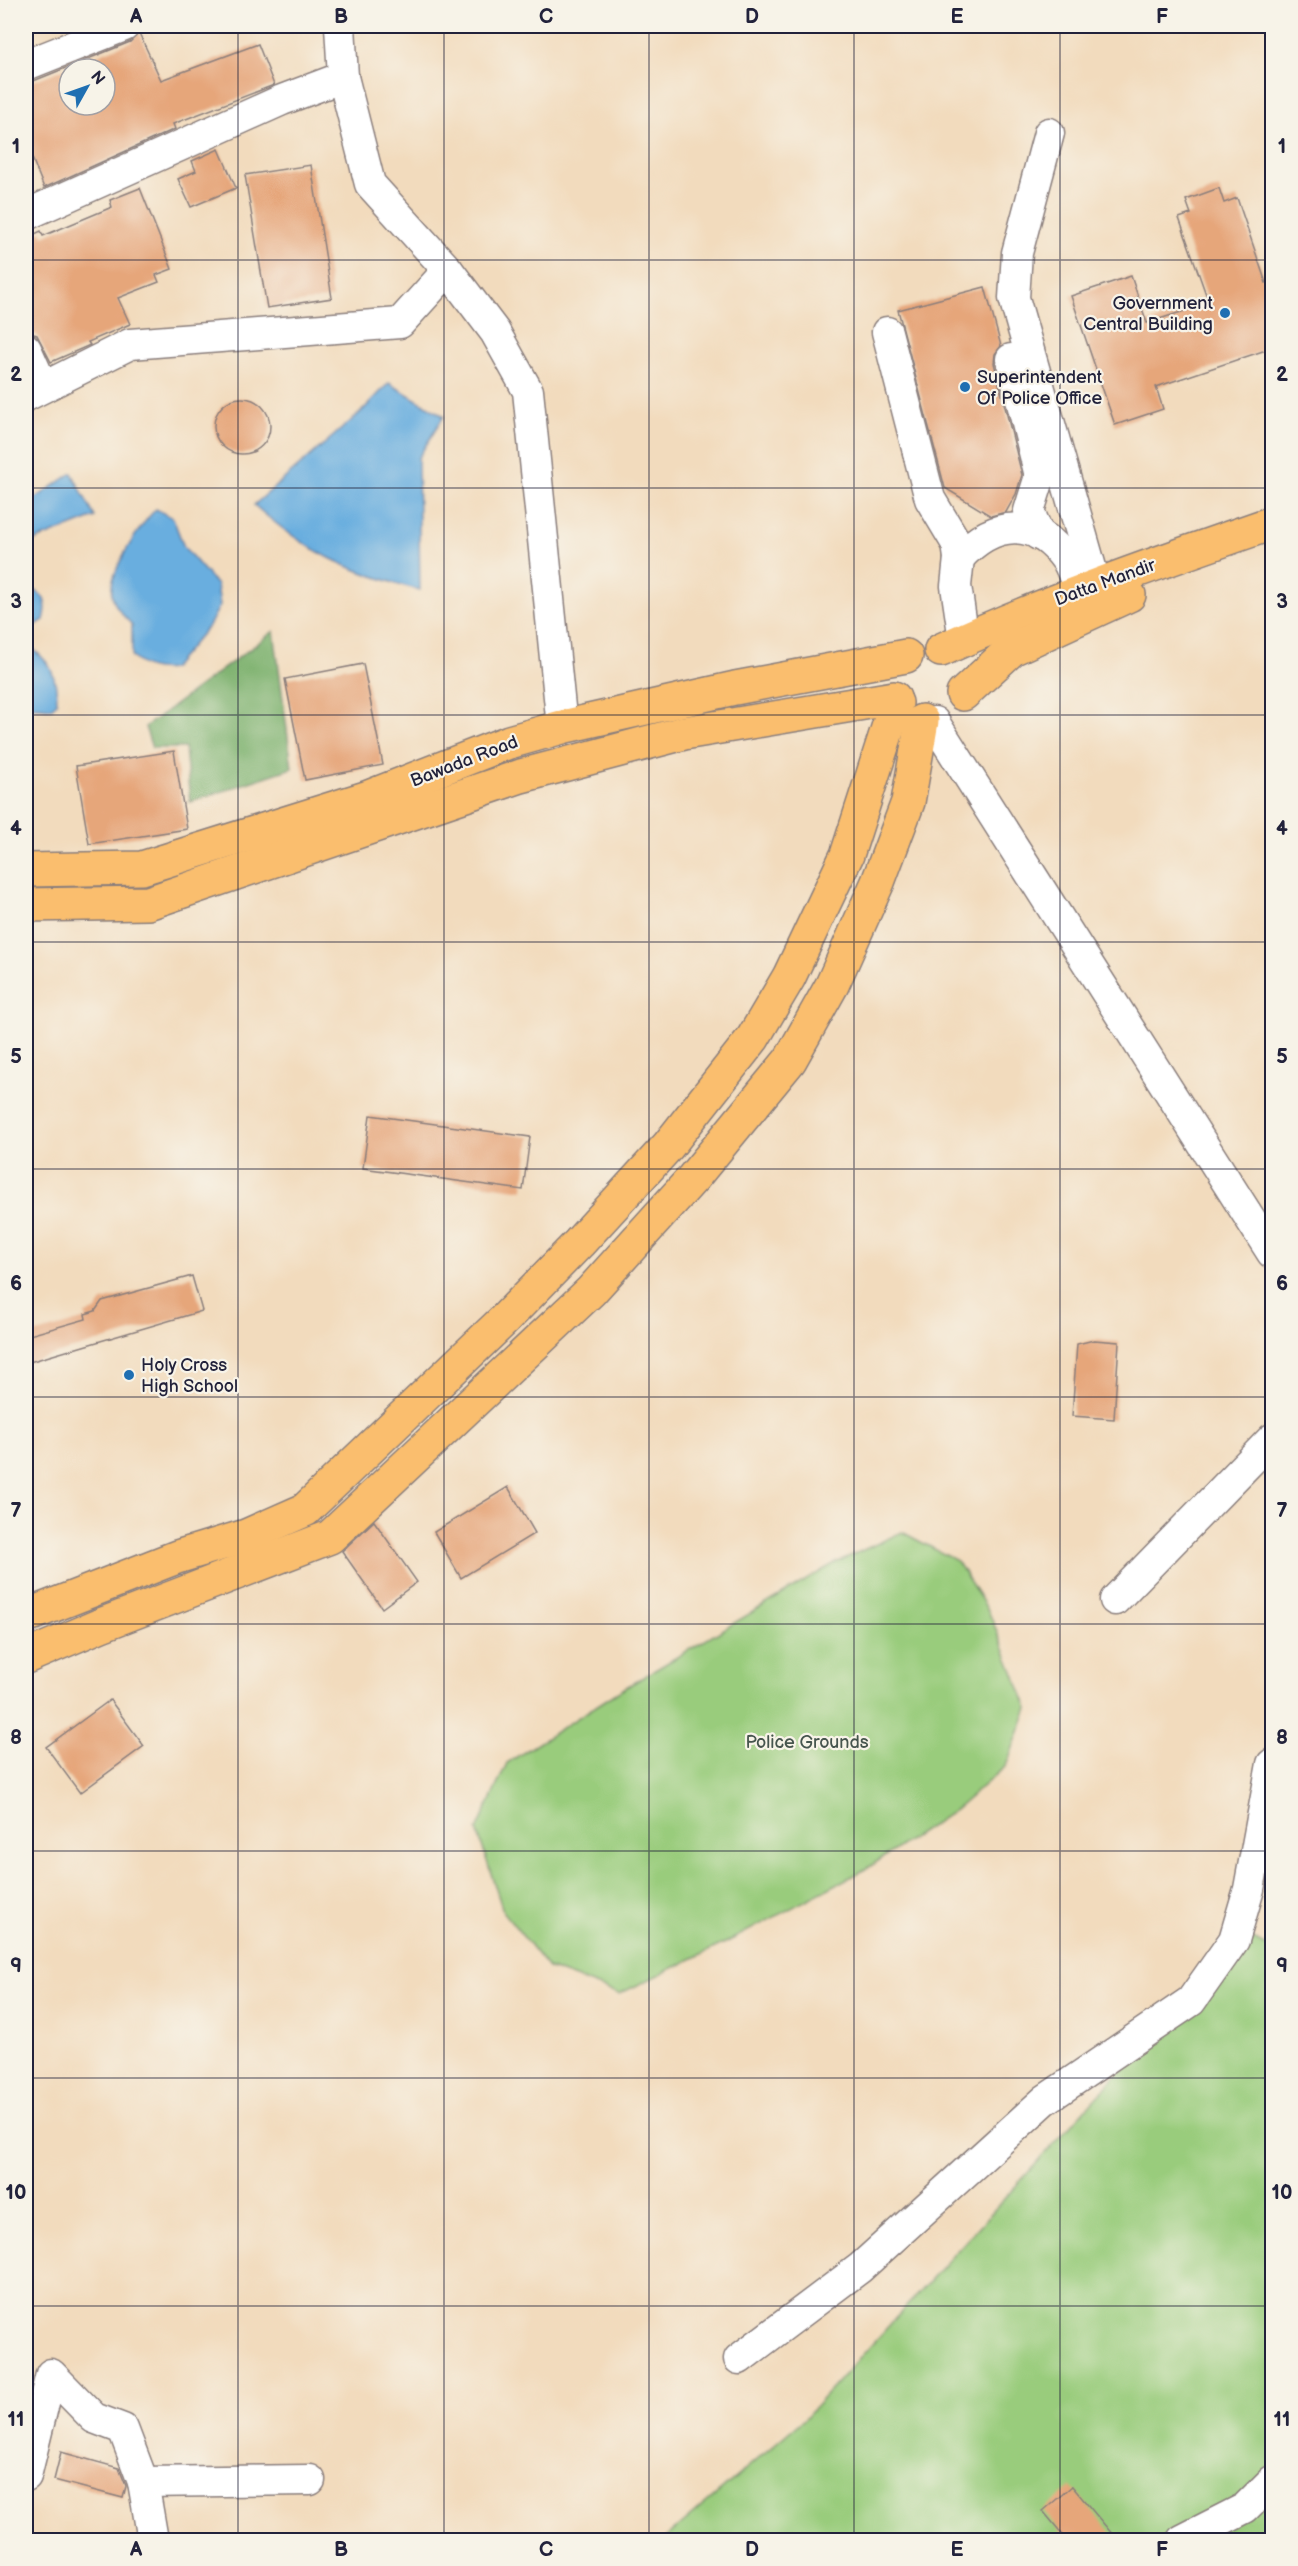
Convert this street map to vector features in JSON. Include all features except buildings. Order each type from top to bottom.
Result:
[{"type":"main road","name":"Datta Mandir","points":[[952,645],[1001,621],[1272,523]]},
{"type":"main road","points":[[963,694],[962,673],[952,645],[926,648],[906,656],[896,668],[891,682],[895,700],[911,718],[928,722],[953,712],[963,694],[1012,649],[1113,601],[1272,545]]},
{"type":"main road","name":"Bawada Road","points":[[26,870],[142,868],[366,798],[509,742],[562,727],[735,688],[906,656]]},
{"type":"main road","points":[[26,905],[148,903],[521,776],[684,733],[895,700]]},
{"type":"main road","points":[[26,1616],[177,1557],[246,1536],[305,1510],[505,1319],[579,1243],[668,1146],[753,1038],[789,977],[847,855],[895,700]]},
{"type":"main road","points":[[26,1657],[100,1625],[330,1537],[591,1291],[693,1178],[790,1060],[832,985],[878,882],[908,802],[928,722]]},
{"type":"main road","points":[[305,1510],[330,1537]]},
{"type":"street","points":[[26,65],[124,26]]},
{"type":"street","points":[[340,26],[343,77],[369,184],[448,270],[495,332],[528,391],[562,727]]},
{"type":"street","points":[[26,215],[282,100],[343,77]]},
{"type":"street","points":[[1049,133],[1017,253],[1014,298],[1088,588]]},
{"type":"street","points":[[26,349],[34,392],[130,344],[400,323],[448,270]]},
{"type":"street","points":[[996,301],[1040,476],[1029,511],[1039,535]]},
{"type":"street","points":[[887,332],[930,499],[957,544],[959,558],[952,645]]},
{"type":"street","points":[[959,558],[981,538],[1010,528],[1026,528],[1050,541],[1088,588]]},
{"type":"street","points":[[928,722],[1272,1253]]},
{"type":"street","points":[[1115,1600],[1272,1438]]},
{"type":"street","points":[[739,2359],[860,2268],[1045,2100],[1191,2001],[1234,1940],[1261,1888],[1272,1764]]},
{"type":"street","points":[[26,2476],[51,2374],[94,2418],[123,2429],[143,2482],[153,2541]]},
{"type":"street","points":[[143,2482],[310,2480]]},
{"type":"street","points":[[1182,2541],[1245,2508],[1272,2481]]},
{"type":"green space","points":[[274,631],[292,768],[190,802],[185,748],[152,748],[145,727]]},
{"type":"green space","name":"Police Grounds","points":[[902,1532],[957,1561],[988,1610],[1028,1708],[1006,1766],[955,1810],[869,1867],[727,1942],[619,1994],[548,1968],[503,1911],[477,1830],[507,1763],[618,1692],[835,1563]]},
{"type":"green space","points":[[1244,1935],[1272,1948],[1272,2540],[663,2540],[804,2419]]},
{"type":"water","points":[[389,383],[444,416],[418,458],[420,590],[372,576],[331,559],[293,536],[254,505],[361,412]]},
{"type":"water","points":[[72,473],[95,517],[26,544],[26,505]]},
{"type":"water","points":[[156,509],[173,518],[184,547],[217,585],[220,605],[210,624],[172,669],[166,670],[146,666],[132,657],[132,625],[116,606],[112,593],[112,584],[121,561],[142,525]]},
{"type":"water","points":[[26,588],[32,589],[44,598],[46,608],[44,620],[34,626],[26,626]]},
{"type":"water","points":[[26,645],[41,656],[54,676],[57,703],[51,708],[26,706]]},
{"type":"place","name":"Government Central Building","points":[[1225,313]]},
{"type":"place","name":"Superintendent Of Police Office","points":[[965,387]]},
{"type":"place","name":"Holy Cross High School","points":[[129,1375]]}]
